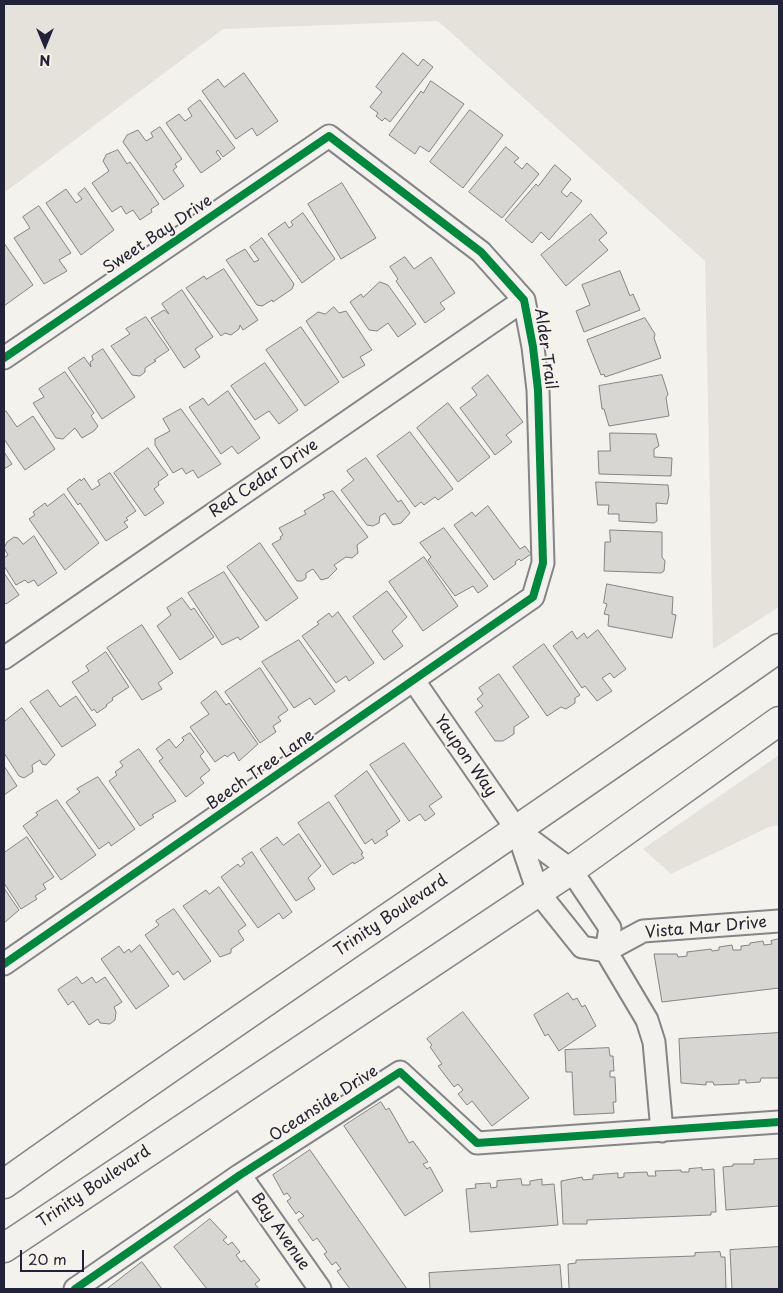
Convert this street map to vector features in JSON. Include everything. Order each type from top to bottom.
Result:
[{"type":"main road","name":"Trinity Boulevard","points":[[4,1184],[174,1063],[517,830],[779,648]]},
{"type":"main road","name":"Trinity Boulevard","points":[[4,1248],[571,870],[779,721]]},
{"type":"street","name":"Alder Trail","points":[[329,136],[481,252],[524,300],[534,346],[538,390],[543,563],[534,597]]},
{"type":"street","name":"Sweet Bay Drive","points":[[4,358],[329,136]]},
{"type":"street","name":"Red Cedar Drive","points":[[4,658],[524,300]]},
{"type":"street","name":"Beech Tree Lane","points":[[4,964],[534,597]]},
{"type":"street","name":"Yaupon Way","points":[[414,681],[517,830]]},
{"type":"street","points":[[517,830],[571,870],[610,928],[606,951],[647,1020],[654,1042],[662,1131]]},
{"type":"street","points":[[517,830],[538,892],[582,947],[606,951]]},
{"type":"street","name":"Vista Mar Drive","points":[[606,951],[643,931],[779,921]]},
{"type":"street","name":"Oceanside Drive","points":[[75,1289],[240,1175],[400,1072],[477,1143],[779,1122]]},
{"type":"street","name":"Bay Avenue","points":[[240,1175],[320,1289]]},
{"type":"shaded area","points":[[4,4],[779,4],[779,607],[713,649],[705,261],[438,21],[223,29],[4,193]]},
{"type":"shaded area","points":[[779,755],[779,825],[769,827],[671,874],[643,849]]},
{"type":"building","points":[[403,53],[418,66],[423,59],[433,67],[390,122],[385,118],[382,121],[376,116],[378,113],[370,107],[382,92],[376,87]]},
{"type":"building","points":[[244,73],[278,121],[257,136],[252,128],[236,139],[202,91],[218,79],[224,87]]},
{"type":"building","points":[[431,81],[464,104],[429,152],[420,146],[415,154],[389,135],[421,91],[423,93]]},
{"type":"building","points":[[200,100],[235,148],[223,157],[218,150],[216,152],[221,159],[201,173],[166,123],[179,114],[185,121],[192,116],[188,109]]},
{"type":"building","points":[[470,110],[503,135],[463,188],[430,162]]},
{"type":"building","points":[[160,127],[182,159],[175,164],[177,167],[173,170],[184,186],[164,200],[123,142],[127,135],[138,130],[146,141],[153,137],[151,133]]},
{"type":"building","points":[[506,147],[519,158],[514,162],[522,169],[527,163],[539,174],[502,218],[469,192]]},
{"type":"building","points":[[118,150],[127,164],[130,162],[159,204],[151,209],[152,212],[140,220],[133,210],[126,214],[121,206],[112,212],[92,183],[109,171],[103,161],[106,155]]},
{"type":"building","points":[[555,165],[571,179],[561,192],[567,197],[571,192],[582,201],[549,240],[541,232],[532,243],[505,220],[536,184],[538,186]]},
{"type":"building","points":[[342,183],[376,238],[341,259],[308,204]]},
{"type":"building","points":[[85,188],[114,230],[81,255],[46,203],[66,189],[76,203],[82,199],[78,194]]},
{"type":"building","points":[[39,206],[71,253],[59,260],[67,271],[44,284],[14,238],[30,228],[23,217]]},
{"type":"building","points":[[303,213],[335,259],[302,283],[268,234],[285,222],[289,228],[293,225],[291,222]]},
{"type":"building","points":[[591,214],[607,233],[599,240],[608,250],[566,286],[541,255]]},
{"type":"building","points":[[262,238],[294,284],[292,289],[273,302],[272,300],[262,306],[257,305],[226,260],[245,249],[254,262],[259,260],[250,247]]},
{"type":"building","points":[[4,243],[33,285],[4,306]]},
{"type":"building","points":[[405,257],[414,269],[431,257],[455,293],[440,303],[445,309],[425,323],[396,281],[398,279],[390,267]]},
{"type":"building","points":[[224,269],[258,320],[243,330],[240,325],[239,329],[231,335],[225,333],[221,336],[186,288],[204,276],[206,279]]},
{"type":"building","points":[[620,271],[630,296],[633,294],[640,310],[584,332],[576,311],[590,305],[582,285]]},
{"type":"building","points":[[380,282],[388,285],[416,324],[398,337],[388,323],[377,331],[369,330],[350,302],[361,294],[363,297]]},
{"type":"building","points":[[182,290],[213,337],[195,349],[200,357],[184,368],[151,318],[164,310],[169,314],[162,304]]},
{"type":"building","points":[[334,307],[339,313],[346,311],[372,350],[360,357],[365,365],[343,378],[306,321],[318,312],[325,314]]},
{"type":"building","points":[[146,317],[169,350],[145,368],[145,372],[140,376],[132,375],[111,346],[130,334],[126,329]]},
{"type":"building","points":[[645,318],[655,334],[654,338],[661,358],[605,377],[604,374],[601,375],[587,340]]},
{"type":"building","points":[[301,327],[339,382],[305,406],[266,350]]},
{"type":"building","points":[[103,349],[135,397],[102,419],[68,368],[84,357],[91,367],[92,356]]},
{"type":"building","points":[[265,363],[298,410],[279,424],[269,411],[255,420],[231,386]]},
{"type":"building","points":[[65,372],[94,413],[91,416],[98,426],[94,431],[82,438],[75,428],[63,439],[56,438],[33,403],[44,397],[39,389]]},
{"type":"building","points":[[488,375],[523,422],[506,435],[512,442],[495,455],[460,408],[477,395],[472,388]]},
{"type":"building","points":[[662,375],[668,394],[666,398],[669,416],[609,426],[604,409],[602,409],[599,386]]},
{"type":"building","points":[[228,391],[260,438],[238,454],[232,446],[221,454],[189,407],[203,398],[208,405]]},
{"type":"building","points":[[448,403],[490,457],[458,482],[417,428]]},
{"type":"building","points":[[181,409],[221,464],[198,478],[193,470],[186,474],[182,468],[173,473],[155,445],[155,439],[170,431],[163,419]]},
{"type":"building","points":[[6,411],[17,427],[33,416],[55,449],[25,470],[4,439],[4,413]]},
{"type":"building","points":[[410,432],[453,489],[438,500],[435,497],[424,505],[421,502],[415,507],[377,456]]},
{"type":"building","points":[[610,433],[656,434],[659,446],[654,449],[654,457],[672,458],[671,476],[599,474],[598,451],[610,451]]},
{"type":"building","points":[[148,448],[168,475],[158,482],[159,485],[154,489],[164,503],[145,516],[114,473]]},
{"type":"building","points":[[4,452],[12,464],[4,469]]},
{"type":"building","points":[[366,458],[398,502],[401,500],[410,513],[401,523],[393,525],[385,513],[380,516],[379,523],[373,526],[367,525],[341,490],[354,480],[347,471]]},
{"type":"building","points":[[110,473],[136,511],[126,518],[128,520],[124,522],[128,527],[106,541],[80,503],[78,505],[67,489],[84,478],[92,490],[100,485],[98,481]]},
{"type":"building","points":[[596,482],[668,485],[669,495],[667,504],[656,503],[657,521],[654,523],[619,521],[619,514],[608,514],[609,505],[598,505]]},
{"type":"building","points":[[333,491],[368,537],[357,545],[358,553],[352,558],[346,557],[334,565],[337,569],[328,578],[321,580],[313,569],[306,573],[306,578],[302,581],[297,581],[272,544],[281,539],[280,537],[283,535],[279,528],[306,514],[304,511],[325,498],[323,495]]},
{"type":"building","points":[[64,494],[99,543],[65,570],[29,519],[35,515],[33,512],[45,503],[47,506]]},
{"type":"building","points":[[488,506],[520,549],[525,546],[531,554],[521,561],[519,559],[515,562],[516,564],[494,580],[454,525],[472,512],[475,516]]},
{"type":"building","points":[[444,528],[488,586],[478,593],[473,586],[455,596],[428,560],[431,557],[420,543]]},
{"type":"building","points":[[610,530],[662,532],[662,557],[665,561],[664,571],[661,573],[604,571],[605,542],[610,542]]},
{"type":"building","points":[[34,536],[57,573],[38,586],[34,580],[28,583],[25,580],[16,585],[4,566],[4,558],[8,555],[4,548],[7,542],[14,537],[18,538],[23,544]]},
{"type":"building","points":[[260,543],[298,598],[266,621],[227,567]]},
{"type":"building","points":[[424,557],[458,606],[423,631],[389,582]]},
{"type":"building","points":[[224,572],[259,627],[240,640],[238,637],[222,645],[188,593]]},
{"type":"building","points":[[4,573],[19,595],[6,604],[4,602]]},
{"type":"building","points":[[607,584],[673,597],[672,614],[676,615],[672,638],[608,626],[609,615],[604,614],[607,604],[604,603]]},
{"type":"building","points":[[387,591],[407,617],[392,631],[403,646],[384,660],[353,617]]},
{"type":"building","points":[[182,598],[191,610],[194,608],[214,637],[180,660],[157,626],[171,615],[167,608]]},
{"type":"building","points":[[338,612],[374,663],[349,681],[346,676],[336,683],[302,636],[319,624],[317,622],[329,613],[332,617]]},
{"type":"building","points":[[142,625],[173,673],[158,683],[162,689],[142,700],[107,648]]},
{"type":"building","points":[[598,630],[626,669],[614,678],[610,673],[602,678],[612,691],[597,701],[585,686],[582,688],[553,646],[572,631],[577,639],[584,633],[587,638]]},
{"type":"building","points":[[299,640],[335,691],[315,705],[310,698],[294,708],[262,662]]},
{"type":"building","points":[[544,644],[580,695],[575,698],[575,703],[566,709],[561,707],[547,716],[513,667]]},
{"type":"building","points":[[106,652],[129,687],[112,698],[113,700],[107,706],[97,713],[94,709],[92,711],[72,682],[89,671],[86,666]]},
{"type":"building","points":[[260,668],[288,710],[278,717],[281,721],[273,726],[276,732],[260,743],[225,692]]},
{"type":"building","points":[[499,674],[529,717],[514,727],[514,734],[503,741],[495,741],[475,712],[483,706],[477,699],[483,694],[479,688]]},
{"type":"building","points":[[48,690],[60,707],[76,696],[96,725],[62,747],[30,702]]},
{"type":"building","points":[[216,691],[226,705],[229,703],[258,744],[239,761],[234,752],[227,757],[225,755],[215,762],[190,727],[209,714],[201,703]]},
{"type":"building","points":[[22,708],[55,755],[46,765],[42,764],[40,760],[32,765],[33,772],[24,778],[19,776],[4,753],[4,722]]},
{"type":"building","points":[[190,733],[204,752],[200,756],[210,770],[200,778],[204,783],[186,797],[159,761],[163,758],[156,749],[169,739],[176,748],[184,740],[182,738]]},
{"type":"building","points":[[404,743],[442,797],[429,806],[435,814],[425,821],[420,814],[409,821],[370,765]]},
{"type":"building","points":[[139,749],[176,801],[152,815],[154,817],[140,826],[109,781],[117,775],[115,772],[123,766],[120,762]]},
{"type":"building","points":[[4,766],[17,786],[4,795]]},
{"type":"building","points":[[367,771],[400,821],[386,831],[388,835],[375,844],[372,839],[365,844],[335,796]]},
{"type":"building","points":[[98,777],[135,829],[111,846],[109,842],[99,849],[66,802],[80,792],[77,789]]},
{"type":"building","points":[[57,800],[96,855],[61,880],[23,826],[38,815],[36,813]]},
{"type":"building","points":[[329,802],[363,853],[361,854],[364,858],[354,864],[353,862],[333,875],[298,823]]},
{"type":"building","points":[[299,834],[321,866],[308,878],[315,889],[296,901],[260,849],[277,837],[283,845]]},
{"type":"building","points":[[27,837],[54,877],[43,884],[46,889],[35,896],[37,899],[21,909],[4,883],[4,853]]},
{"type":"building","points":[[252,852],[292,912],[283,919],[279,913],[258,928],[221,877],[238,864],[240,867],[245,863],[242,859]]},
{"type":"building","points":[[219,887],[246,925],[238,931],[244,940],[231,949],[231,953],[220,957],[183,906],[206,890],[209,894]]},
{"type":"building","points":[[4,888],[19,910],[4,923]]},
{"type":"building","points":[[174,909],[211,961],[184,980],[178,971],[173,975],[145,935],[159,925],[156,921]]},
{"type":"building","points":[[779,939],[779,988],[662,1002],[654,954],[677,954],[678,957],[687,956],[687,952],[719,950],[719,947],[732,945],[733,950],[741,950],[741,946],[750,945],[750,943],[763,941],[764,945],[772,944],[771,941]]},
{"type":"building","points":[[140,945],[169,986],[136,1009],[101,959],[119,946],[124,953],[129,949],[131,952]]},
{"type":"building","points":[[77,977],[82,984],[92,977],[96,983],[105,977],[122,1002],[114,1007],[116,1012],[115,1020],[110,1024],[100,1023],[98,1019],[89,1025],[73,1001],[68,1005],[58,990]]},
{"type":"building","points":[[568,993],[573,1000],[577,998],[582,1007],[585,1005],[596,1026],[559,1051],[548,1034],[545,1036],[534,1015]]},
{"type":"building","points":[[463,1012],[529,1098],[492,1126],[472,1101],[467,1105],[458,1094],[463,1090],[458,1084],[454,1087],[438,1066],[442,1064],[430,1047],[432,1045],[427,1039]]},
{"type":"building","points":[[779,1033],[779,1078],[761,1078],[760,1082],[746,1083],[746,1080],[739,1080],[739,1084],[714,1085],[713,1082],[706,1082],[706,1085],[681,1083],[679,1039]]},
{"type":"building","points":[[609,1048],[610,1056],[613,1056],[614,1071],[610,1071],[610,1077],[615,1077],[616,1102],[613,1102],[614,1113],[574,1115],[572,1072],[566,1072],[565,1050]]},
{"type":"building","points":[[381,1102],[386,1110],[389,1108],[409,1143],[413,1141],[428,1162],[423,1164],[427,1169],[430,1167],[443,1191],[405,1216],[344,1126]]},
{"type":"building","points":[[310,1150],[407,1289],[350,1289],[337,1271],[341,1269],[336,1262],[332,1265],[324,1254],[327,1252],[317,1238],[313,1241],[298,1220],[304,1216],[299,1211],[296,1214],[287,1201],[291,1198],[287,1193],[284,1195],[273,1175]]},
{"type":"building","points":[[779,1159],[779,1206],[726,1210],[723,1167],[733,1166],[733,1164],[754,1164],[754,1160]]},
{"type":"building","points":[[702,1168],[702,1170],[714,1169],[716,1212],[711,1212],[711,1215],[587,1220],[587,1224],[563,1224],[561,1181],[582,1177],[583,1180],[593,1179],[593,1175],[618,1173],[618,1178],[624,1177],[624,1173],[647,1172],[648,1176],[656,1176],[655,1171],[681,1170],[681,1172],[689,1172],[689,1169]]},
{"type":"building","points":[[521,1179],[522,1185],[530,1185],[530,1181],[542,1179],[542,1185],[554,1184],[558,1225],[470,1232],[466,1189],[476,1188],[475,1184],[490,1183],[491,1188],[497,1187],[497,1181]]},
{"type":"building","points":[[210,1219],[227,1237],[223,1240],[228,1245],[232,1242],[240,1252],[236,1255],[241,1262],[244,1260],[260,1280],[255,1284],[259,1289],[207,1289],[174,1247]]},
{"type":"building","points":[[779,1247],[779,1289],[732,1289],[730,1250]]},
{"type":"building","points":[[720,1252],[721,1257],[725,1257],[726,1289],[569,1289],[568,1264],[576,1263],[576,1260],[695,1256],[695,1253]]},
{"type":"building","points":[[142,1262],[162,1289],[107,1289]]},
{"type":"building","points":[[560,1265],[562,1289],[430,1289],[429,1273]]},
{"type":"cycle path","points":[[4,358],[329,136],[481,252],[524,300],[533,347],[538,390],[543,563],[533,597],[4,964]]},
{"type":"cycle path","points":[[75,1289],[240,1175],[400,1072],[477,1143],[779,1122]]}]
